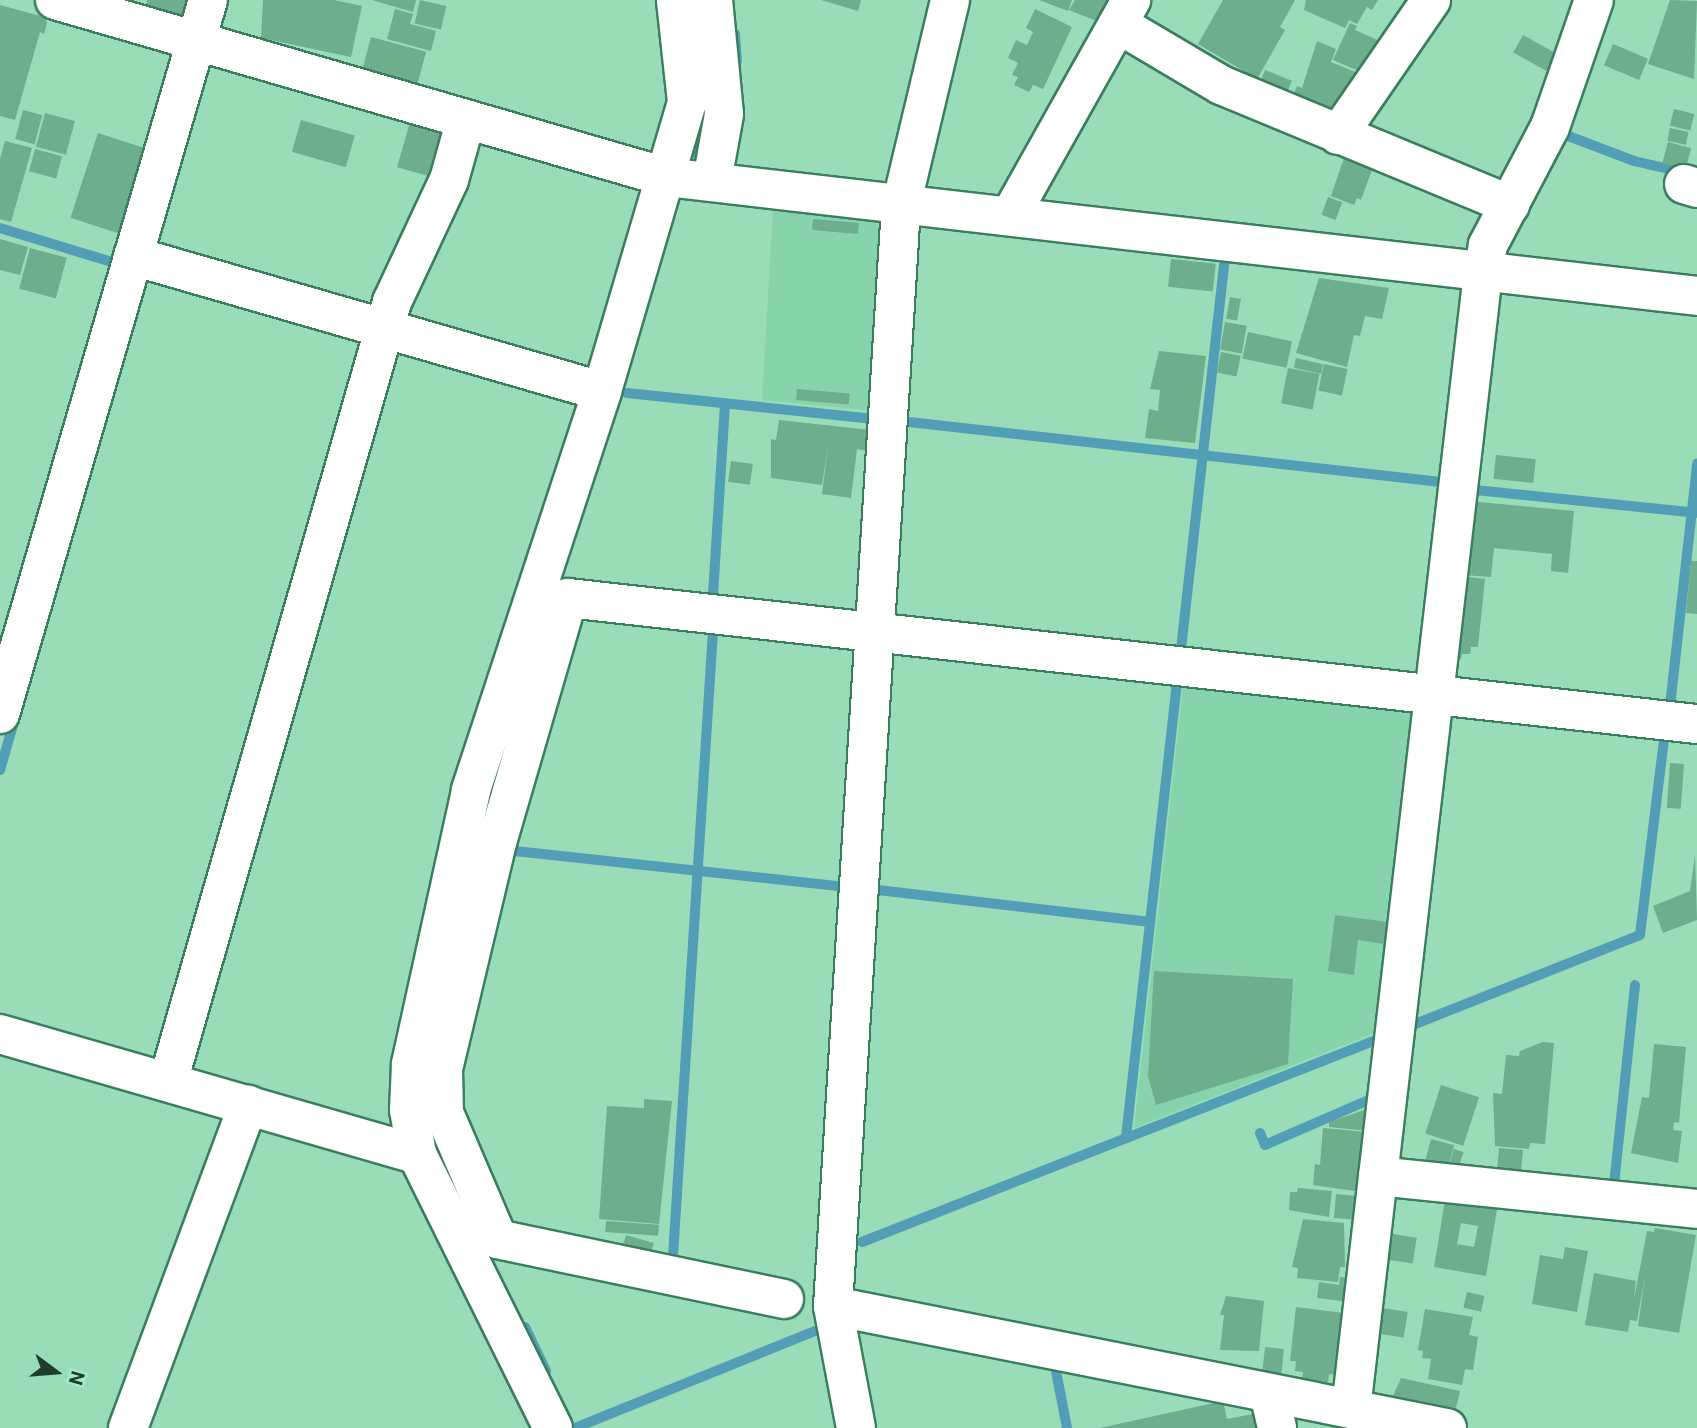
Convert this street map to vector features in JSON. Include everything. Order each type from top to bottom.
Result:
[{"type":"street","points":[[55,0],[666,177],[1697,296]]},
{"type":"street","points":[[0,714],[208,0]]},
{"type":"street","points":[[553,1428],[416,1154],[409,1110],[411,1064],[471,790],[603,391],[687,102],[676,0]]},
{"type":"street","points":[[712,181],[724,114],[713,0]]},
{"type":"street","points":[[856,1428],[834,1293],[877,633],[901,206],[950,0]]},
{"type":"street","points":[[1338,135],[1431,0]]},
{"type":"street","points":[[1351,1409],[1483,273],[1488,245],[1550,128],[1594,0]]},
{"type":"street","points":[[1010,216],[1125,12],[1221,85],[1510,205]]},
{"type":"street","points":[[168,1082],[384,328],[449,180],[466,119]]},
{"type":"street","points":[[133,256],[603,391]]},
{"type":"street","points":[[785,1299],[498,1239],[444,1113],[443,1069],[498,839],[568,598],[1697,724]]},
{"type":"street","points":[[0,1034],[416,1154]]},
{"type":"street","points":[[128,1428],[248,1105]]},
{"type":"street","points":[[1378,1176],[1697,1209]]},
{"type":"street","points":[[834,1293],[1273,1410],[1351,1409],[1447,1428]]},
{"type":"shaded area","points":[[773,209],[865,217],[881,227],[877,411],[762,400]]},
{"type":"shaded area","points":[[1184,678],[1400,700],[1416,720],[1382,1030],[1134,1128]]},
{"type":"building","points":[[147,0],[192,0],[187,17],[146,5]]},
{"type":"building","points":[[263,0],[334,0],[362,6],[351,57],[261,38]]},
{"type":"building","points":[[372,0],[416,0],[413,12]]},
{"type":"building","points":[[420,0],[446,6],[441,29],[415,23]]},
{"type":"building","points":[[821,0],[861,0],[858,11]]},
{"type":"building","points":[[1039,0],[1072,0],[1068,11]]},
{"type":"building","points":[[1075,0],[1112,0],[1099,22],[1069,10]]},
{"type":"building","points":[[1223,0],[1295,0],[1280,27],[1285,30],[1257,79],[1198,44]]},
{"type":"building","points":[[1306,0],[1378,0],[1372,10],[1367,7],[1357,24],[1349,20],[1345,28],[1304,10]]},
{"type":"building","points":[[1670,0],[1697,1],[1694,79],[1648,64]]},
{"type":"building","points":[[0,5],[44,17],[47,23],[44,34],[40,32],[15,120],[0,116]]},
{"type":"building","points":[[395,9],[413,14],[410,24],[436,31],[431,51],[387,39]]},
{"type":"building","points":[[1035,9],[1072,27],[1043,89],[1033,85],[1029,92],[1014,85],[1018,77],[1012,75],[1018,63],[1008,58],[1016,40],[1027,45],[1033,32],[1026,28]]},
{"type":"building","points":[[1350,23],[1357,26],[1355,30],[1382,42],[1368,75],[1333,60]]},
{"type":"building","points":[[1523,35],[1557,54],[1547,71],[1513,52]]},
{"type":"building","points":[[371,37],[426,52],[418,83],[363,68]]},
{"type":"building","points":[[1317,41],[1336,49],[1331,62],[1360,74],[1331,122],[1289,105],[1297,86],[1302,88]]},
{"type":"building","points":[[1613,44],[1648,59],[1639,80],[1604,65]]},
{"type":"building","points":[[1265,70],[1292,81],[1283,104],[1256,93]]},
{"type":"building","points":[[1674,109],[1694,114],[1690,131],[1670,125]]},
{"type":"building","points":[[23,110],[42,115],[35,144],[15,139]]},
{"type":"building","points":[[45,113],[75,121],[66,155],[36,147]]},
{"type":"building","points":[[301,120],[355,135],[346,167],[292,152]]},
{"type":"building","points":[[410,122],[445,132],[432,177],[397,167]]},
{"type":"building","points":[[1670,128],[1689,132],[1686,145],[1667,141]]},
{"type":"building","points":[[98,133],[147,149],[119,233],[70,218]]},
{"type":"building","points":[[5,141],[32,148],[11,222],[0,219],[0,159]]},
{"type":"building","points":[[1668,142],[1691,148],[1685,169],[1662,163]]},
{"type":"building","points":[[35,149],[62,156],[56,178],[29,171]]},
{"type":"building","points":[[1347,149],[1374,164],[1361,200],[1357,198],[1354,205],[1331,196]]},
{"type":"building","points":[[1328,197],[1342,202],[1336,220],[1322,215]]},
{"type":"building","points":[[813,219],[859,223],[858,234],[812,230]]},
{"type":"building","points":[[0,239],[28,247],[20,275],[0,270]]},
{"type":"building","points":[[30,248],[67,258],[56,298],[19,289]]},
{"type":"building","points":[[1171,259],[1216,264],[1213,292],[1168,287]]},
{"type":"building","points":[[1319,278],[1389,288],[1382,319],[1365,316],[1360,336],[1354,335],[1347,367],[1296,353]]},
{"type":"building","points":[[1230,297],[1241,299],[1237,321],[1226,319]]},
{"type":"building","points":[[1225,322],[1247,326],[1242,353],[1220,350]]},
{"type":"building","points":[[1248,332],[1292,341],[1286,368],[1242,358]]},
{"type":"building","points":[[1159,351],[1206,356],[1195,443],[1145,438],[1149,409],[1158,411],[1160,390],[1150,389]]},
{"type":"building","points":[[1221,352],[1241,356],[1237,376],[1217,373]]},
{"type":"building","points":[[1296,358],[1323,364],[1321,374],[1294,368]]},
{"type":"building","points":[[1324,364],[1347,369],[1342,395],[1318,390]]},
{"type":"building","points":[[1288,368],[1319,374],[1313,409],[1281,403]]},
{"type":"building","points":[[797,389],[850,394],[849,405],[796,400]]},
{"type":"building","points":[[779,420],[870,430],[868,451],[857,449],[851,498],[822,494],[828,446],[822,485],[771,478],[771,439],[776,440]]},
{"type":"building","points":[[1496,455],[1536,459],[1533,483],[1493,479]]},
{"type":"building","points":[[731,461],[753,464],[750,485],[728,482]]},
{"type":"building","points":[[1470,501],[1574,511],[1568,573],[1551,571],[1552,554],[1494,548],[1491,577],[1463,575]]},
{"type":"building","points":[[1691,561],[1697,561],[1697,614],[1686,613]]},
{"type":"building","points":[[1462,576],[1485,579],[1478,647],[1471,647],[1470,654],[1462,654],[1461,659],[1454,658]]},
{"type":"building","points":[[1670,763],[1684,764],[1681,809],[1667,808]]},
{"type":"building","points":[[1695,855],[1697,920],[1663,933],[1653,906],[1690,891]]},
{"type":"building","points":[[1335,915],[1388,922],[1385,944],[1358,940],[1354,975],[1328,971]]},
{"type":"building","points":[[1154,971],[1293,979],[1288,1064],[1156,1105],[1148,1076]]},
{"type":"building","points":[[1543,1042],[1554,1043],[1545,1144],[1530,1143],[1529,1149],[1495,1146],[1493,1093],[1502,1094],[1506,1055],[1519,1056],[1520,1051]]},
{"type":"building","points":[[1654,1044],[1686,1047],[1679,1123],[1674,1122],[1673,1130],[1682,1131],[1678,1163],[1631,1153],[1642,1097],[1649,1098]]},
{"type":"building","points":[[1441,1085],[1479,1097],[1463,1146],[1425,1134]]},
{"type":"building","points":[[644,1099],[672,1101],[659,1224],[599,1219],[607,1106],[644,1108]]},
{"type":"building","points":[[1370,1108],[1368,1131],[1329,1127],[1329,1122]]},
{"type":"building","points":[[1323,1128],[1367,1132],[1361,1192],[1313,1185],[1315,1164],[1320,1165]]},
{"type":"building","points":[[1431,1139],[1454,1145],[1448,1169],[1425,1163]]},
{"type":"building","points":[[1499,1148],[1523,1150],[1521,1173],[1497,1171]]},
{"type":"building","points":[[1454,1149],[1464,1152],[1460,1164],[1450,1161]]},
{"type":"building","points":[[1298,1188],[1332,1191],[1329,1217],[1289,1210],[1290,1192],[1297,1192]]},
{"type":"building","points":[[1336,1194],[1358,1196],[1356,1220],[1334,1218]]},
{"type":"building","points":[[1445,1200],[1497,1209],[1486,1276],[1434,1267]],"holes":[[[1461,1223],[1478,1226],[1474,1247],[1457,1244]]]},
{"type":"building","points":[[1303,1219],[1344,1223],[1345,1267],[1340,1267],[1338,1282],[1297,1278],[1298,1268],[1292,1267]]},
{"type":"building","points":[[606,1221],[659,1225],[658,1236],[605,1232]]},
{"type":"building","points":[[1655,1228],[1696,1235],[1679,1333],[1638,1326],[1645,1276],[1637,1321],[1630,1320],[1628,1332],[1585,1325],[1594,1273],[1636,1281],[1634,1299],[1647,1231],[1654,1232]]},
{"type":"building","points":[[1393,1234],[1417,1238],[1413,1263],[1389,1260]]},
{"type":"building","points":[[626,1235],[654,1243],[651,1253],[623,1245]]},
{"type":"building","points":[[1565,1247],[1588,1251],[1577,1312],[1532,1304],[1540,1255],[1563,1259]]},
{"type":"building","points":[[1340,1277],[1352,1278],[1349,1302],[1317,1298],[1319,1282],[1339,1285]]},
{"type":"building","points":[[1467,1292],[1485,1296],[1481,1312],[1463,1308]]},
{"type":"building","points":[[1226,1296],[1264,1301],[1259,1351],[1220,1350],[1224,1315],[1220,1315]]},
{"type":"building","points":[[1296,1307],[1344,1313],[1337,1375],[1329,1374],[1328,1382],[1302,1380],[1303,1372],[1295,1371],[1296,1361],[1290,1361]]},
{"type":"building","points":[[1383,1308],[1408,1312],[1404,1338],[1379,1334]]},
{"type":"building","points":[[1425,1309],[1473,1317],[1469,1335],[1478,1337],[1473,1370],[1465,1369],[1462,1385],[1428,1379],[1431,1359],[1422,1358],[1423,1351],[1418,1350]]},
{"type":"building","points":[[1265,1347],[1284,1349],[1281,1376],[1262,1374]]},
{"type":"building","points":[[1401,1378],[1460,1391],[1456,1408],[1393,1396]]},
{"type":"building","points":[[1223,1401],[1227,1419],[1253,1414],[1256,1428],[1100,1428]]},
{"type":"waterway","points":[[735,34],[737,61]]},
{"type":"waterway","points":[[695,153],[704,103]]},
{"type":"waterway","points":[[1563,134],[1634,161],[1682,172]]},
{"type":"waterway","points":[[0,228],[115,263]]},
{"type":"waterway","points":[[1181,649],[1224,264]]},
{"type":"waterway","points":[[627,393],[874,419]]},
{"type":"waterway","points":[[713,595],[725,403]]},
{"type":"waterway","points":[[909,422],[1441,482]]},
{"type":"waterway","points":[[1670,706],[1697,464]]},
{"type":"waterway","points":[[1475,490],[1696,513]]},
{"type":"waterway","points":[[673,1256],[713,630]]},
{"type":"waterway","points":[[1126,1137],[1177,684]]},
{"type":"waterway","points":[[0,770],[15,718]]},
{"type":"waterway","points":[[1410,1026],[1640,935],[1664,739]]},
{"type":"waterway","points":[[484,817],[496,774]]},
{"type":"waterway","points":[[515,851],[845,887]]},
{"type":"waterway","points":[[878,890],[1150,922]]},
{"type":"waterway","points":[[1614,1185],[1635,985]]},
{"type":"waterway","points":[[862,1242],[1376,1040]]},
{"type":"waterway","points":[[1260,1133],[1265,1145],[1371,1099]]},
{"type":"waterway","points":[[429,1132],[451,1179]]},
{"type":"waterway","points":[[525,1327],[546,1371]]},
{"type":"waterway","points":[[575,1428],[815,1331]]},
{"type":"waterway","points":[[1055,1366],[1067,1428]]}]
